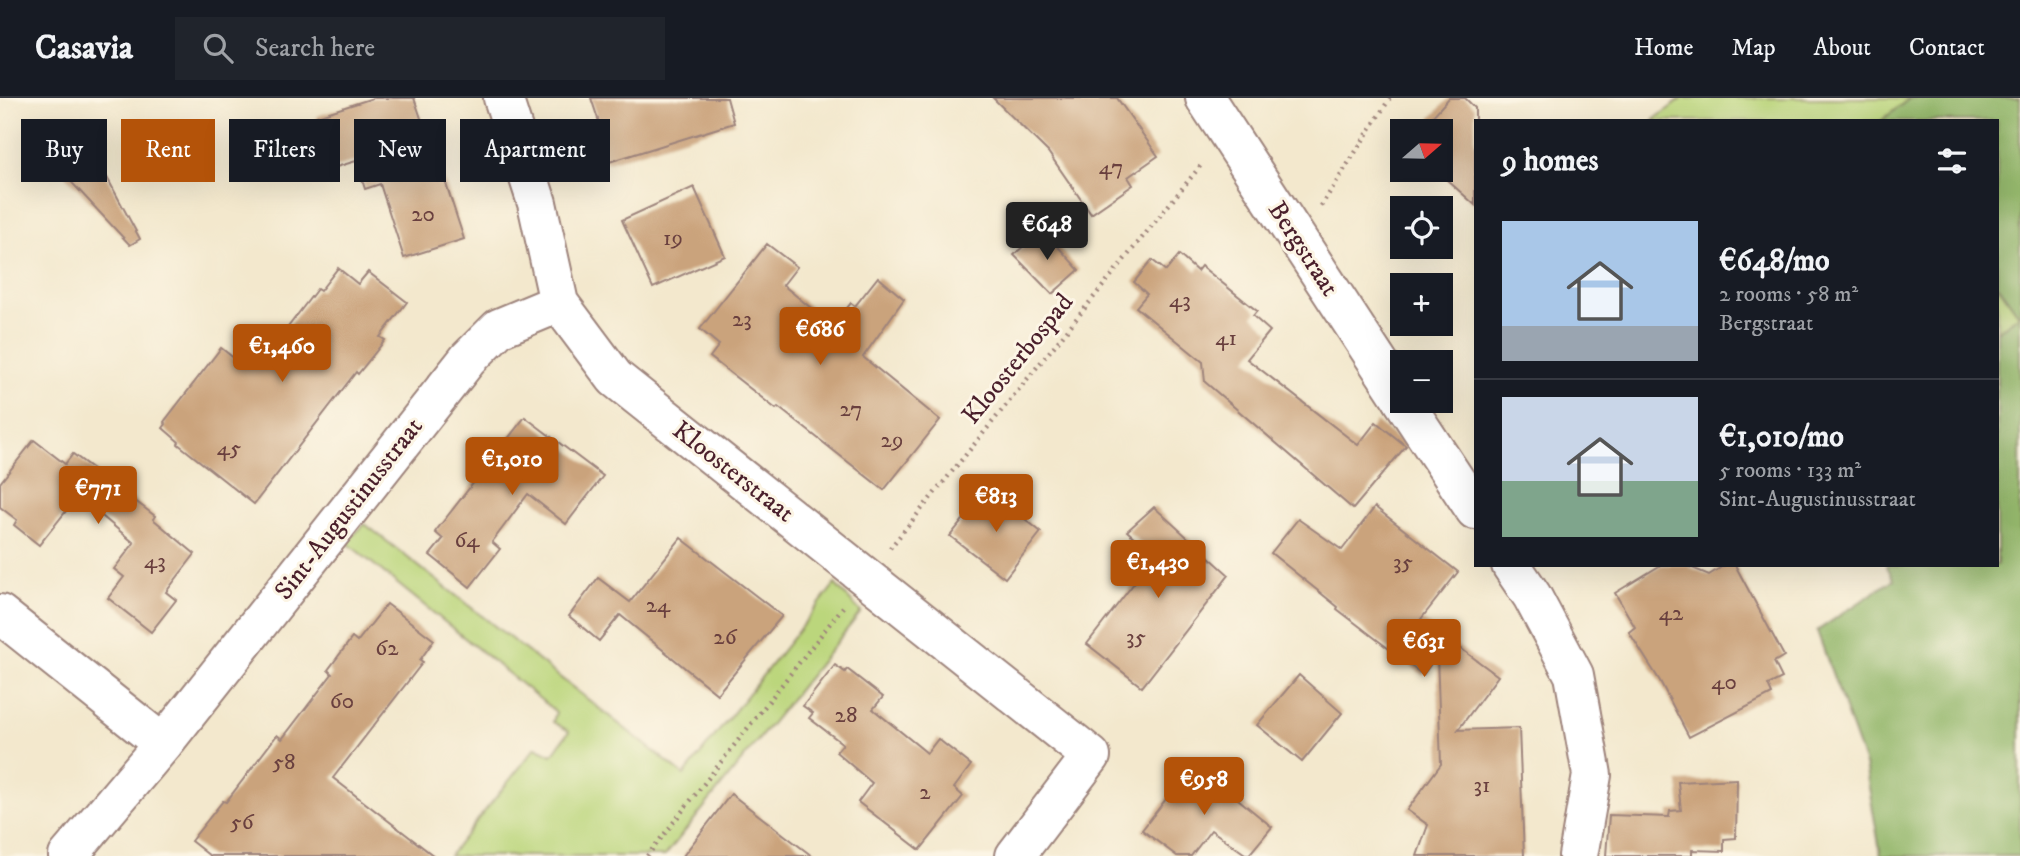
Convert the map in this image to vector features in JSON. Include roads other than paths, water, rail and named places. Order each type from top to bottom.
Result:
[{"type":"street","name":"Kloosterstraat","points":[[503,98],[537,203],[558,303],[615,378],[1091,755],[1015,856]]},
{"type":"street","name":"Bergstraat","points":[[1205,98],[1390,382]]},
{"type":"street","name":"Sint-Augustinusstraat","points":[[68,856],[163,744],[468,359],[499,328],[558,303]]},
{"type":"street","name":"Bergstraat","points":[[1411,413],[1474,508]]},
{"type":"street","points":[[1512,567],[1532,596],[1574,675],[1592,775],[1578,856]]},
{"type":"street","points":[[0,614],[163,744]]}]
